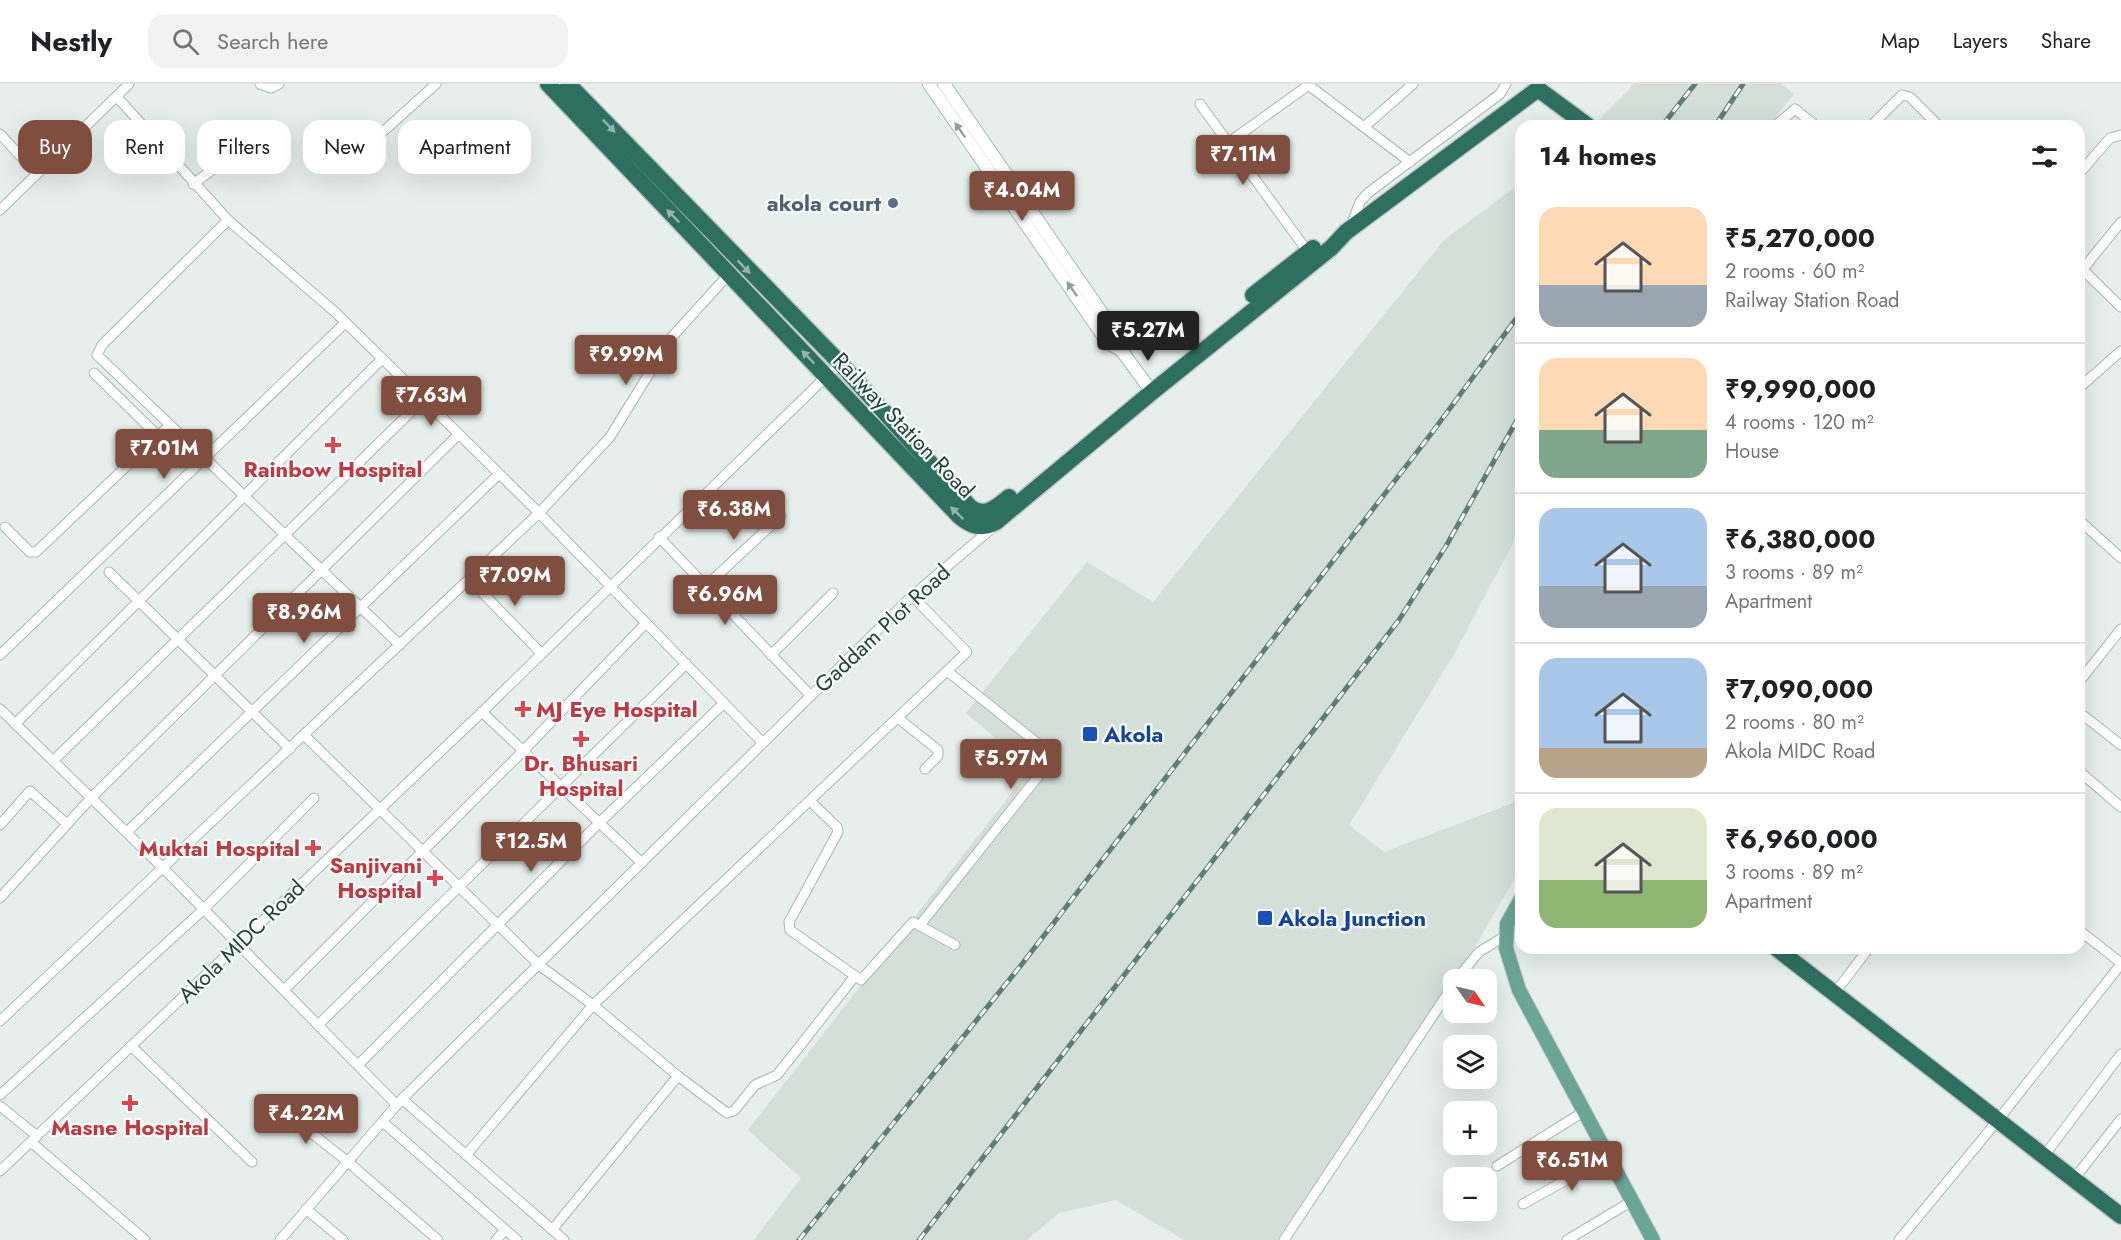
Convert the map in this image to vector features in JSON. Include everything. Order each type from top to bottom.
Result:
[{"type":"highway","name":"Railway Station Road","points":[[548,84],[959,516],[974,526],[986,519],[970,507],[840,363],[568,84]]},
{"type":"highway","points":[[1148,387],[1331,248],[1370,212],[1535,86],[1580,120]]},
{"type":"highway","points":[[986,519],[1324,239],[1348,230]]},
{"type":"highway","points":[[1784,954],[2121,1215]]},
{"type":"main road","points":[[1515,910],[1507,924],[1506,948],[1519,990],[1653,1240]]},
{"type":"street","points":[[92,121],[129,84]]},
{"type":"street","points":[[260,84],[270,88],[279,84]]},
{"type":"street","points":[[386,129],[436,84]]},
{"type":"street","points":[[929,84],[1117,335],[1121,351],[1148,387]]},
{"type":"street","points":[[944,84],[1031,220]]},
{"type":"street","points":[[1228,143],[1308,84],[1410,162]]},
{"type":"street","points":[[1364,127],[1413,84]]},
{"type":"street","points":[[1348,230],[1364,197],[1500,94],[1506,84]]},
{"type":"street","points":[[1877,120],[1902,95],[1910,97],[1933,120]]},
{"type":"street","points":[[117,97],[193,184],[228,220],[345,322],[539,513],[763,743],[400,1102],[280,1240]]},
{"type":"street","points":[[1200,104],[1308,252]]},
{"type":"street","points":[[1782,120],[1795,109],[1808,120]]},
{"type":"street","points":[[0,134],[18,153]]},
{"type":"street","points":[[2085,167],[2110,138],[2121,135]]},
{"type":"street","points":[[0,210],[37,174]]},
{"type":"street","points":[[193,184],[207,174]]},
{"type":"street","points":[[228,220],[102,345],[97,355],[400,645]]},
{"type":"street","points":[[2085,263],[2121,222]]},
{"type":"street","points":[[2085,272],[2121,308]]},
{"type":"street","points":[[0,1020],[539,513],[610,436],[671,338],[729,274]]},
{"type":"street","points":[[0,656],[345,322]]},
{"type":"street","points":[[2085,376],[2121,351]]},
{"type":"street","points":[[15,724],[382,359]]},
{"type":"street","name":"Akola MIDC Road","points":[[0,1171],[482,712],[840,363]]},
{"type":"street","points":[[94,373],[158,436]]},
{"type":"street","points":[[53,761],[423,400]]},
{"type":"street","points":[[5,527],[30,552],[36,552],[170,424]]},
{"type":"street","points":[[0,898],[91,798],[458,435]]},
{"type":"street","points":[[127,832],[498,475]]},
{"type":"street","points":[[706,586],[781,516]]},
{"type":"street","name":"Gaddam Plot Road","points":[[763,743],[912,596],[990,530],[986,519]]},
{"type":"street","points":[[2085,525],[2121,558]]},
{"type":"street","points":[[659,537],[811,696]]},
{"type":"street","points":[[109,572],[290,749]]},
{"type":"street","points":[[469,579],[541,653]]},
{"type":"street","points":[[771,655],[833,593]]},
{"type":"street","points":[[466,1155],[593,1005],[967,652],[912,596]]},
{"type":"street","points":[[284,990],[523,752],[646,623]]},
{"type":"street","points":[[2085,674],[2121,629]]},
{"type":"street","points":[[318,1025],[686,664]]},
{"type":"street","points":[[920,925],[1052,759],[1051,754],[947,671]]},
{"type":"street","points":[[358,1065],[599,823],[724,703]]},
{"type":"street","points":[[0,709],[127,832],[358,1065],[564,1240]]},
{"type":"street","points":[[482,712],[642,863]]},
{"type":"street","points":[[2085,717],[2121,745]]},
{"type":"street","points":[[898,718],[938,750],[938,756],[925,769]]},
{"type":"street","points":[[304,735],[539,965],[593,1005],[722,1112],[731,1113],[754,1085],[777,1075],[855,976]]},
{"type":"street","points":[[2085,776],[2121,807]]},
{"type":"street","points":[[0,825],[30,791],[67,824]]},
{"type":"street","points":[[0,1095],[204,909],[314,798]]},
{"type":"street","points":[[810,801],[837,827],[838,832],[788,928],[855,976],[864,979],[911,923],[920,925],[955,945]]},
{"type":"street","points":[[1465,969],[1479,952],[1507,935]]},
{"type":"street","points":[[1899,1240],[1998,1120],[2121,963],[2085,935]]},
{"type":"street","points":[[1834,994],[1864,954]]},
{"type":"street","points":[[1284,1240],[1443,1001]]},
{"type":"street","points":[[131,1046],[252,1162]]},
{"type":"street","points":[[2043,1156],[2121,1054]]},
{"type":"street","points":[[552,1230],[678,1076]]},
{"type":"street","points":[[0,1106],[144,1240]]},
{"type":"street","points":[[280,1108],[348,1162],[438,1240]]},
{"type":"street","points":[[1497,1166],[1583,1112]]},
{"type":"street","points":[[2074,1179],[2121,1119]]},
{"type":"street","points":[[382,1122],[517,1240]]},
{"type":"street","points":[[1523,1204],[1608,1157]]},
{"type":"street","points":[[1567,1240],[1632,1201]]},
{"type":"street","points":[[306,1209],[343,1240]]},
{"type":"street","points":[[496,1240],[505,1230]]},
{"type":"shaded area","points":[[1634,84],[1781,84],[1794,94],[1774,120],[1599,120]]},
{"type":"shaded area","points":[[1515,187],[1515,539],[1453,656],[1349,825],[1384,852],[1515,802],[1515,878],[1460,969],[1443,969],[1443,994],[1277,1240],[1184,1240],[1116,1200],[1059,1213],[1027,1240],[754,1240],[801,1178],[748,1130],[1031,768],[966,713],[1087,562],[1153,602],[1445,239]]},
{"type":"railway","points":[[1667,120],[1695,84]]},
{"type":"railway","points":[[1719,120],[1743,84]]},
{"type":"railway","points":[[799,1240],[1022,964],[1434,430],[1515,320]]},
{"type":"railway","points":[[919,1240],[1399,620],[1446,546],[1515,424]]},
{"type":"place","name":"akola court","points":[[893,203]]},
{"type":"place","name":"Rainbow Hospital","points":[[333,445]]},
{"type":"place","name":"MJ Eye Hospital","points":[[523,709]]},
{"type":"place","name":"Akola","points":[[1090,734]]},
{"type":"place","name":"Dr. Bhusari Hospital","points":[[581,739]]},
{"type":"place","name":"Muktai Hospital","points":[[313,848]]},
{"type":"place","name":"Sanjivani Hospital","points":[[435,878]]},
{"type":"place","name":"Akola Junction","points":[[1265,918]]},
{"type":"place","name":"Masne Hospital","points":[[130,1103]]}]
